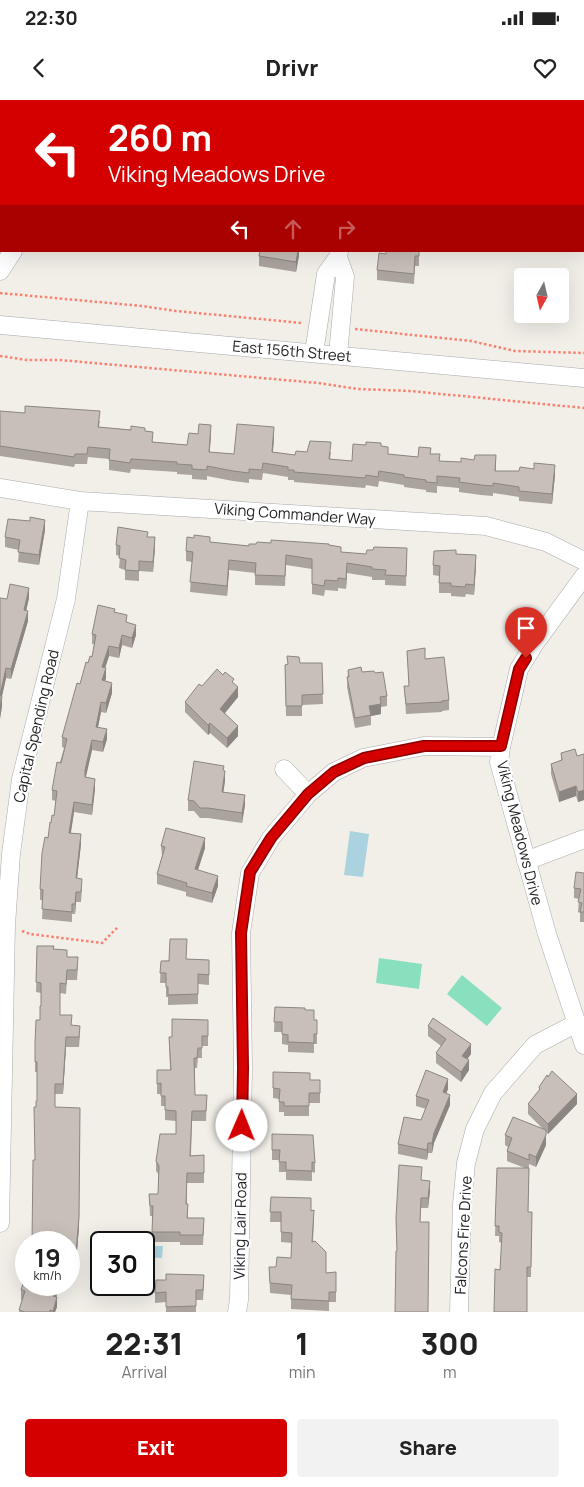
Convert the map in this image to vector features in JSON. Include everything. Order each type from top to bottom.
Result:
[{"type":"street","points":[[0,272],[12,252]]},
{"type":"street","points":[[314,353],[326,274],[338,254]]},
{"type":"street","points":[[338,254],[345,277],[338,355]]},
{"type":"street","name":"East 156th Street","points":[[0,325],[584,378]]},
{"type":"street","name":"Viking Commander Way","points":[[0,488],[80,501],[486,526],[546,542],[584,561]]},
{"type":"street","name":"Capital Spending Road","points":[[0,1224],[6,925],[12,854],[22,779],[66,599],[80,501]]},
{"type":"street","name":"Viking Meadows Drive","points":[[584,576],[533,646],[519,669],[499,762],[546,934],[584,1046]]},
{"type":"street","name":"Viking Lair Road","points":[[237,1312],[243,1068],[242,925],[250,872],[271,838],[308,794],[334,772],[364,758],[424,746],[501,746]]},
{"type":"street","points":[[284,769],[308,794]]},
{"type":"street","points":[[526,861],[584,839]]},
{"type":"street","name":"Falcons Fire Drive","points":[[459,1312],[462,1204],[466,1163],[475,1129],[493,1094],[535,1045],[576,1023]]},
{"type":"path","points":[[0,293],[318,324]]},
{"type":"path","points":[[340,328],[471,341],[515,351],[584,353]]},
{"type":"path","points":[[0,356],[27,360],[60,360],[318,383],[358,390],[411,391],[584,408]]},
{"type":"path","points":[[6,925],[30,934],[102,943],[118,927]]},
{"type":"green space","points":[[379,958],[422,964],[419,989],[376,983]]},
{"type":"green space","points":[[462,975],[502,1008],[487,1026],[447,994]]},
{"type":"water","points":[[350,831],[369,834],[363,877],[344,875]]},
{"type":"water","points":[[155,1246],[163,1246],[162,1258],[155,1258]]},
{"type":"building","points":[[260,252],[298,252],[296,262],[259,256]]},
{"type":"building","points":[[386,252],[419,252],[419,256],[415,256],[414,274],[377,270],[379,253],[386,254]]},
{"type":"building","points":[[25,406],[100,411],[98,427],[131,430],[131,426],[145,428],[145,431],[153,432],[152,442],[187,445],[189,433],[198,434],[199,424],[211,425],[209,452],[234,454],[237,424],[274,427],[272,452],[295,455],[296,451],[307,452],[310,441],[331,442],[329,459],[352,461],[353,444],[366,445],[366,442],[381,443],[381,446],[388,447],[388,454],[418,457],[419,447],[431,448],[430,454],[440,454],[439,461],[461,462],[461,458],[474,460],[475,455],[496,455],[495,471],[519,471],[520,467],[534,469],[534,463],[555,465],[552,494],[519,491],[519,487],[493,483],[493,486],[459,482],[460,478],[437,476],[437,483],[379,471],[378,477],[366,475],[365,478],[294,472],[294,470],[288,470],[288,467],[263,463],[262,470],[249,469],[249,473],[207,466],[207,470],[192,469],[192,465],[177,464],[177,462],[131,459],[130,463],[109,460],[110,449],[88,447],[87,454],[75,454],[74,457],[0,446],[0,411],[25,413]]},
{"type":"building","points":[[30,517],[45,520],[39,555],[18,552],[20,540],[5,537],[8,519],[30,521]]},
{"type":"building","points":[[118,527],[148,532],[147,537],[155,537],[153,562],[139,561],[139,571],[125,570],[126,560],[119,558],[120,546],[116,545]]},
{"type":"building","points":[[194,535],[210,537],[210,542],[249,546],[249,544],[256,544],[257,542],[271,543],[271,540],[329,544],[341,547],[341,552],[366,554],[367,550],[373,550],[374,547],[407,548],[406,576],[385,575],[386,570],[347,563],[346,579],[338,578],[338,581],[325,580],[324,586],[312,584],[312,559],[286,555],[285,576],[255,575],[256,563],[229,560],[227,586],[190,582],[193,552],[186,551],[187,537],[194,538]]},
{"type":"building","points":[[456,550],[456,554],[476,555],[474,585],[466,584],[465,587],[451,586],[451,583],[439,583],[440,566],[433,565],[434,551]]},
{"type":"building","points":[[10,584],[29,588],[24,610],[28,611],[11,669],[6,668],[0,695],[0,598],[7,599]]},
{"type":"building","points":[[98,605],[115,609],[114,612],[127,615],[126,622],[136,625],[132,638],[122,635],[119,648],[109,646],[102,667],[106,668],[102,680],[112,683],[106,703],[101,702],[96,727],[107,729],[103,742],[92,740],[85,770],[85,777],[95,779],[92,805],[74,802],[69,833],[81,834],[76,878],[82,879],[81,892],[76,892],[75,904],[72,904],[72,912],[42,909],[43,890],[40,889],[42,853],[45,837],[48,838],[52,815],[54,816],[57,791],[52,790],[57,762],[61,763],[67,739],[62,737],[77,683],[80,684],[86,662],[88,663],[90,656],[92,657],[96,635],[92,634]]},
{"type":"building","points":[[425,648],[425,659],[444,657],[449,700],[406,704],[404,686],[409,686],[407,651]]},
{"type":"building","points":[[287,656],[299,657],[300,663],[322,663],[323,694],[302,695],[302,706],[286,706],[285,665],[288,664]]},
{"type":"building","points":[[361,667],[362,672],[383,672],[387,696],[380,697],[381,704],[369,706],[371,715],[355,718],[347,677],[349,677],[348,670]]},
{"type":"building","points":[[217,669],[223,675],[225,672],[234,679],[232,682],[238,687],[220,709],[238,726],[227,738],[210,723],[208,725],[185,702],[199,684],[202,686]]},
{"type":"building","points":[[575,749],[577,756],[584,754],[584,790],[578,792],[576,786],[559,792],[551,764],[562,760],[561,753]]},
{"type":"building","points":[[194,761],[224,766],[222,792],[245,795],[242,813],[200,808],[194,801],[188,800]]},
{"type":"building","points":[[166,828],[205,838],[195,869],[218,876],[212,893],[186,886],[187,883],[157,874],[165,847],[161,846]]},
{"type":"building","points":[[576,872],[584,873],[584,912],[580,912],[582,903],[578,902],[581,889],[574,888]]},
{"type":"building","points":[[170,939],[187,939],[186,959],[209,960],[209,975],[198,974],[198,994],[168,995],[166,973],[160,973],[161,961],[169,961]]},
{"type":"building","points":[[37,946],[54,946],[53,949],[67,950],[67,957],[78,957],[77,970],[67,970],[66,984],[60,983],[60,1015],[72,1015],[71,1025],[80,1026],[79,1037],[66,1037],[63,1084],[55,1084],[55,1107],[80,1108],[78,1231],[32,1231],[33,1160],[35,1160],[34,1107],[36,1107],[37,1101],[35,1043],[36,1020],[40,1020],[41,1006],[41,983],[36,982]]},
{"type":"building","points":[[275,1007],[314,1010],[314,1020],[317,1020],[317,1034],[314,1034],[314,1043],[288,1042],[288,1035],[282,1034],[282,1022],[274,1022]]},
{"type":"building","points":[[433,1018],[471,1044],[462,1056],[469,1060],[461,1072],[436,1053],[446,1039],[428,1026]]},
{"type":"building","points":[[172,1019],[208,1020],[208,1036],[202,1036],[202,1048],[198,1048],[197,1058],[194,1058],[195,1095],[207,1095],[206,1111],[192,1111],[190,1156],[204,1155],[204,1173],[187,1173],[186,1204],[188,1204],[187,1218],[204,1218],[203,1235],[180,1235],[180,1232],[152,1231],[153,1206],[150,1206],[149,1194],[158,1194],[159,1166],[156,1161],[160,1134],[176,1134],[176,1111],[165,1110],[165,1096],[161,1096],[161,1083],[157,1084],[157,1070],[171,1070],[169,1037],[172,1037]]},
{"type":"building","points":[[426,1070],[448,1079],[443,1092],[450,1095],[434,1133],[432,1143],[428,1143],[427,1150],[398,1144],[404,1117],[421,1120],[429,1100],[416,1096]]},
{"type":"building","points":[[552,1071],[577,1094],[548,1124],[528,1104],[540,1089],[539,1087],[547,1075],[548,1077]]},
{"type":"building","points":[[273,1072],[310,1073],[310,1080],[320,1080],[320,1093],[309,1093],[309,1106],[284,1106],[284,1102],[279,1102],[280,1089],[273,1088]]},
{"type":"building","points":[[513,1117],[546,1130],[546,1135],[536,1157],[529,1154],[529,1160],[507,1151],[512,1138],[505,1135]]},
{"type":"building","points":[[272,1134],[313,1135],[315,1163],[312,1162],[312,1171],[286,1170],[286,1162],[279,1162],[280,1150],[272,1150]]},
{"type":"building","points":[[399,1165],[422,1167],[421,1180],[430,1181],[428,1198],[421,1198],[420,1222],[429,1222],[428,1312],[395,1312],[396,1218]]},
{"type":"building","points":[[497,1168],[529,1168],[528,1212],[532,1212],[531,1267],[527,1267],[527,1312],[494,1312],[495,1269],[500,1270],[502,1233],[499,1232],[499,1226],[495,1226]]},
{"type":"building","points":[[271,1197],[311,1198],[311,1211],[314,1210],[312,1242],[315,1241],[326,1252],[326,1273],[336,1272],[336,1292],[329,1292],[329,1301],[291,1299],[292,1285],[270,1283],[269,1267],[276,1267],[277,1257],[291,1258],[292,1233],[281,1232],[281,1212],[270,1212]]},
{"type":"building","points":[[166,1274],[204,1275],[203,1290],[196,1290],[196,1306],[166,1307],[166,1292],[155,1293],[156,1280],[166,1280]]},
{"type":"building","points":[[23,1296],[57,1297],[53,1311],[25,1312],[19,1310]]},
{"type":"route","points":[[242,1126],[241,933],[250,872],[271,838],[308,794],[334,772],[364,758],[424,746],[501,746],[519,669],[526,658]]}]
